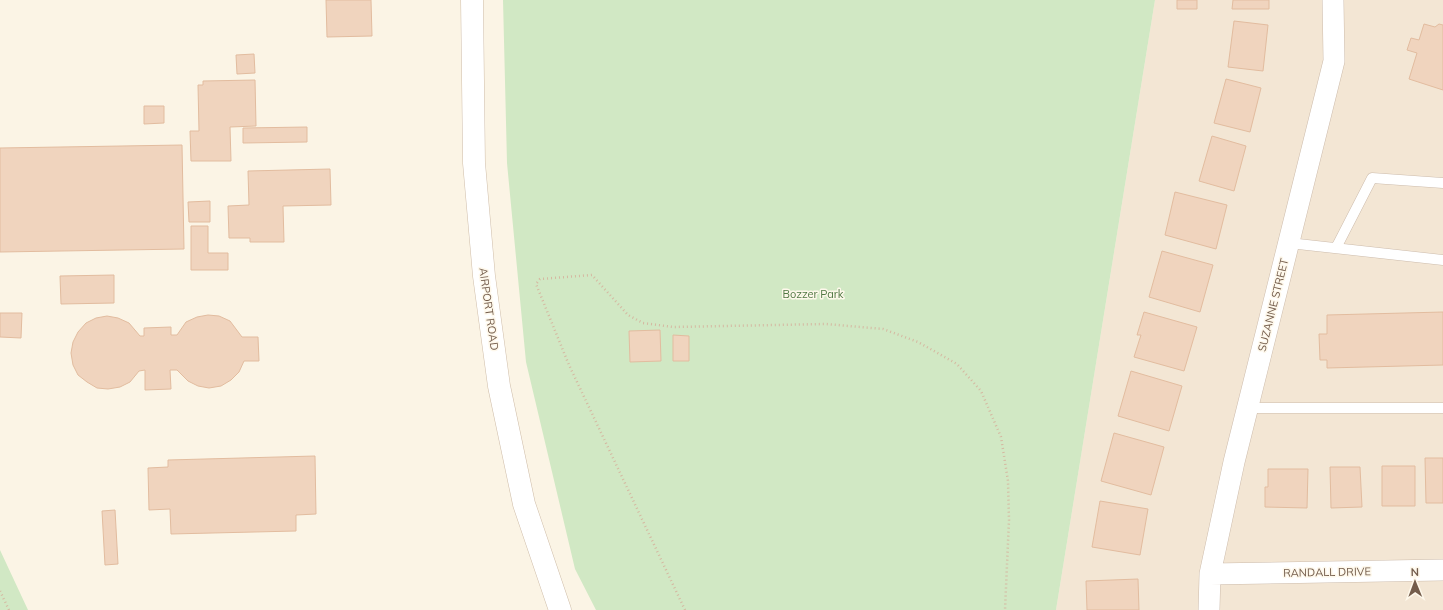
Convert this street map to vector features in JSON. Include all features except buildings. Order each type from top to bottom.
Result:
[{"type":"main road","name":"AIRPORT ROAD","points":[[472,0],[474,163],[484,276],[499,386],[524,504],[560,610]]},
{"type":"street","name":"SUZANNE STREET","points":[[1209,610],[1210,574],[1234,462],[1334,61],[1333,0]]},
{"type":"street","name":"RANDALL DRIVE","points":[[1210,574],[1443,570]]},
{"type":"lane","points":[[1336,248],[1372,178],[1443,183]]},
{"type":"lane","points":[[1289,243],[1443,260]]},
{"type":"lane","points":[[1248,408],[1443,408]]},
{"type":"path","points":[[685,610],[569,365],[536,284],[540,279],[592,275],[628,315],[643,323],[673,327],[826,324],[883,329],[918,342],[957,364],[981,391],[1001,438],[1008,489],[1005,610]]},
{"type":"path","points":[[0,591],[9,610]]},
{"type":"shaded area","points":[[1155,0],[1443,0],[1443,610],[1056,610]]},
{"type":"green space","name":"Bozzer Park","points":[[503,0],[1155,0],[1056,610],[596,610],[575,569],[526,362],[507,163]]},
{"type":"green space","points":[[0,550],[28,610],[0,610]]}]
